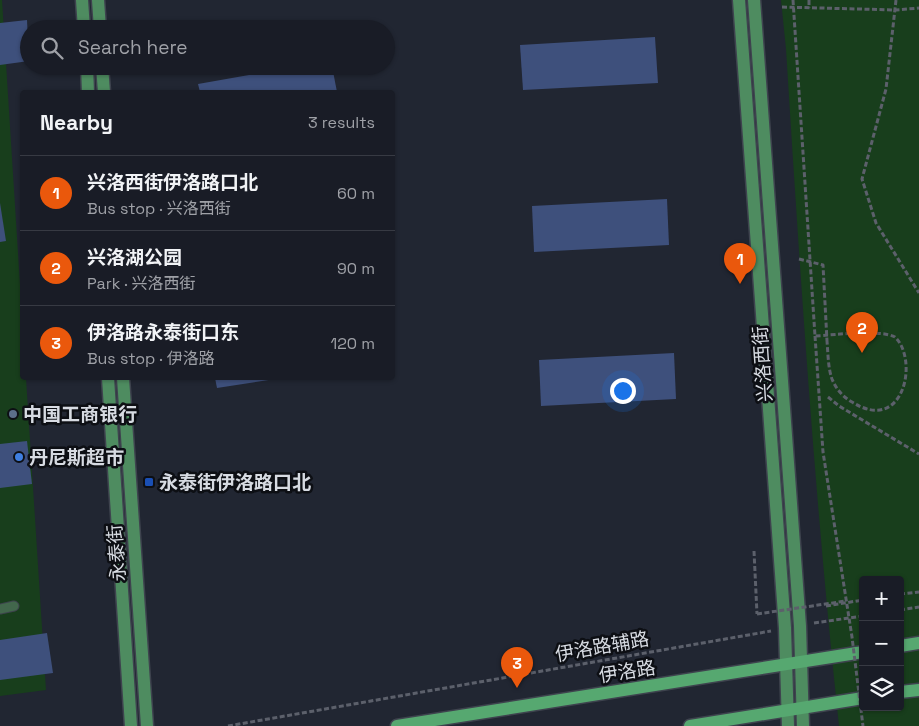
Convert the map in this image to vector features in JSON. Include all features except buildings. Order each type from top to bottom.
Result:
[{"type":"main road","points":[[904,645],[919,643]]},
{"type":"main road","name":"伊洛路","points":[[397,726],[859,653]]},
{"type":"main road","points":[[904,692],[919,690]]},
{"type":"main road","points":[[690,726],[859,699]]},
{"type":"street","points":[[82,0],[83,20]]},
{"type":"street","points":[[98,0],[99,20]]},
{"type":"street","name":"兴洛西街","points":[[739,0],[785,628],[788,726]]},
{"type":"street","name":"兴洛西街","points":[[754,0],[800,626],[803,726]]},
{"type":"street","points":[[87,75],[88,90]]},
{"type":"street","points":[[103,75],[104,90]]},
{"type":"street","name":"永泰街","points":[[108,380],[131,726]]},
{"type":"street","name":"永泰街","points":[[123,380],[147,726]]},
{"type":"lane","points":[[0,609],[14,606]]},
{"type":"path","points":[[793,0],[823,452],[863,726]]},
{"type":"path","points":[[809,0],[809,8]]},
{"type":"path","points":[[896,0],[886,88],[862,178],[876,223],[919,293]]},
{"type":"path","points":[[782,7],[896,10],[919,8]]},
{"type":"path","points":[[799,259],[823,265],[827,341],[832,380],[843,396],[858,406],[875,410],[890,409],[901,403]]},
{"type":"path","points":[[815,336],[879,334],[894,336],[906,345]]},
{"type":"path","points":[[828,397],[839,406],[919,454]]},
{"type":"path","points":[[754,551],[757,614],[846,601]]},
{"type":"path","points":[[904,594],[919,592]]},
{"type":"path","points":[[826,606],[859,601]]},
{"type":"path","points":[[904,609],[919,607]]},
{"type":"path","points":[[800,626],[859,617]]},
{"type":"path","name":"伊洛路辅路","points":[[228,726],[785,628]]},
{"type":"green space","points":[[0,0],[2,0],[20,284],[20,380],[26,380],[46,690],[0,696]]},
{"type":"green space","points":[[781,0],[919,0],[919,726],[839,726],[815,473]]},
{"type":"place","name":"兴洛西街伊洛路口北","points":[[740,284]]},
{"type":"place","name":"兴洛湖公园","points":[[862,353]]},
{"type":"place","name":"中国工商银行","points":[[13,414]]},
{"type":"place","name":"丹尼斯超市","points":[[19,457]]},
{"type":"place","name":"永泰街伊洛路口北","points":[[149,482]]},
{"type":"place","name":"伊洛路永泰街口东","points":[[517,688]]}]
